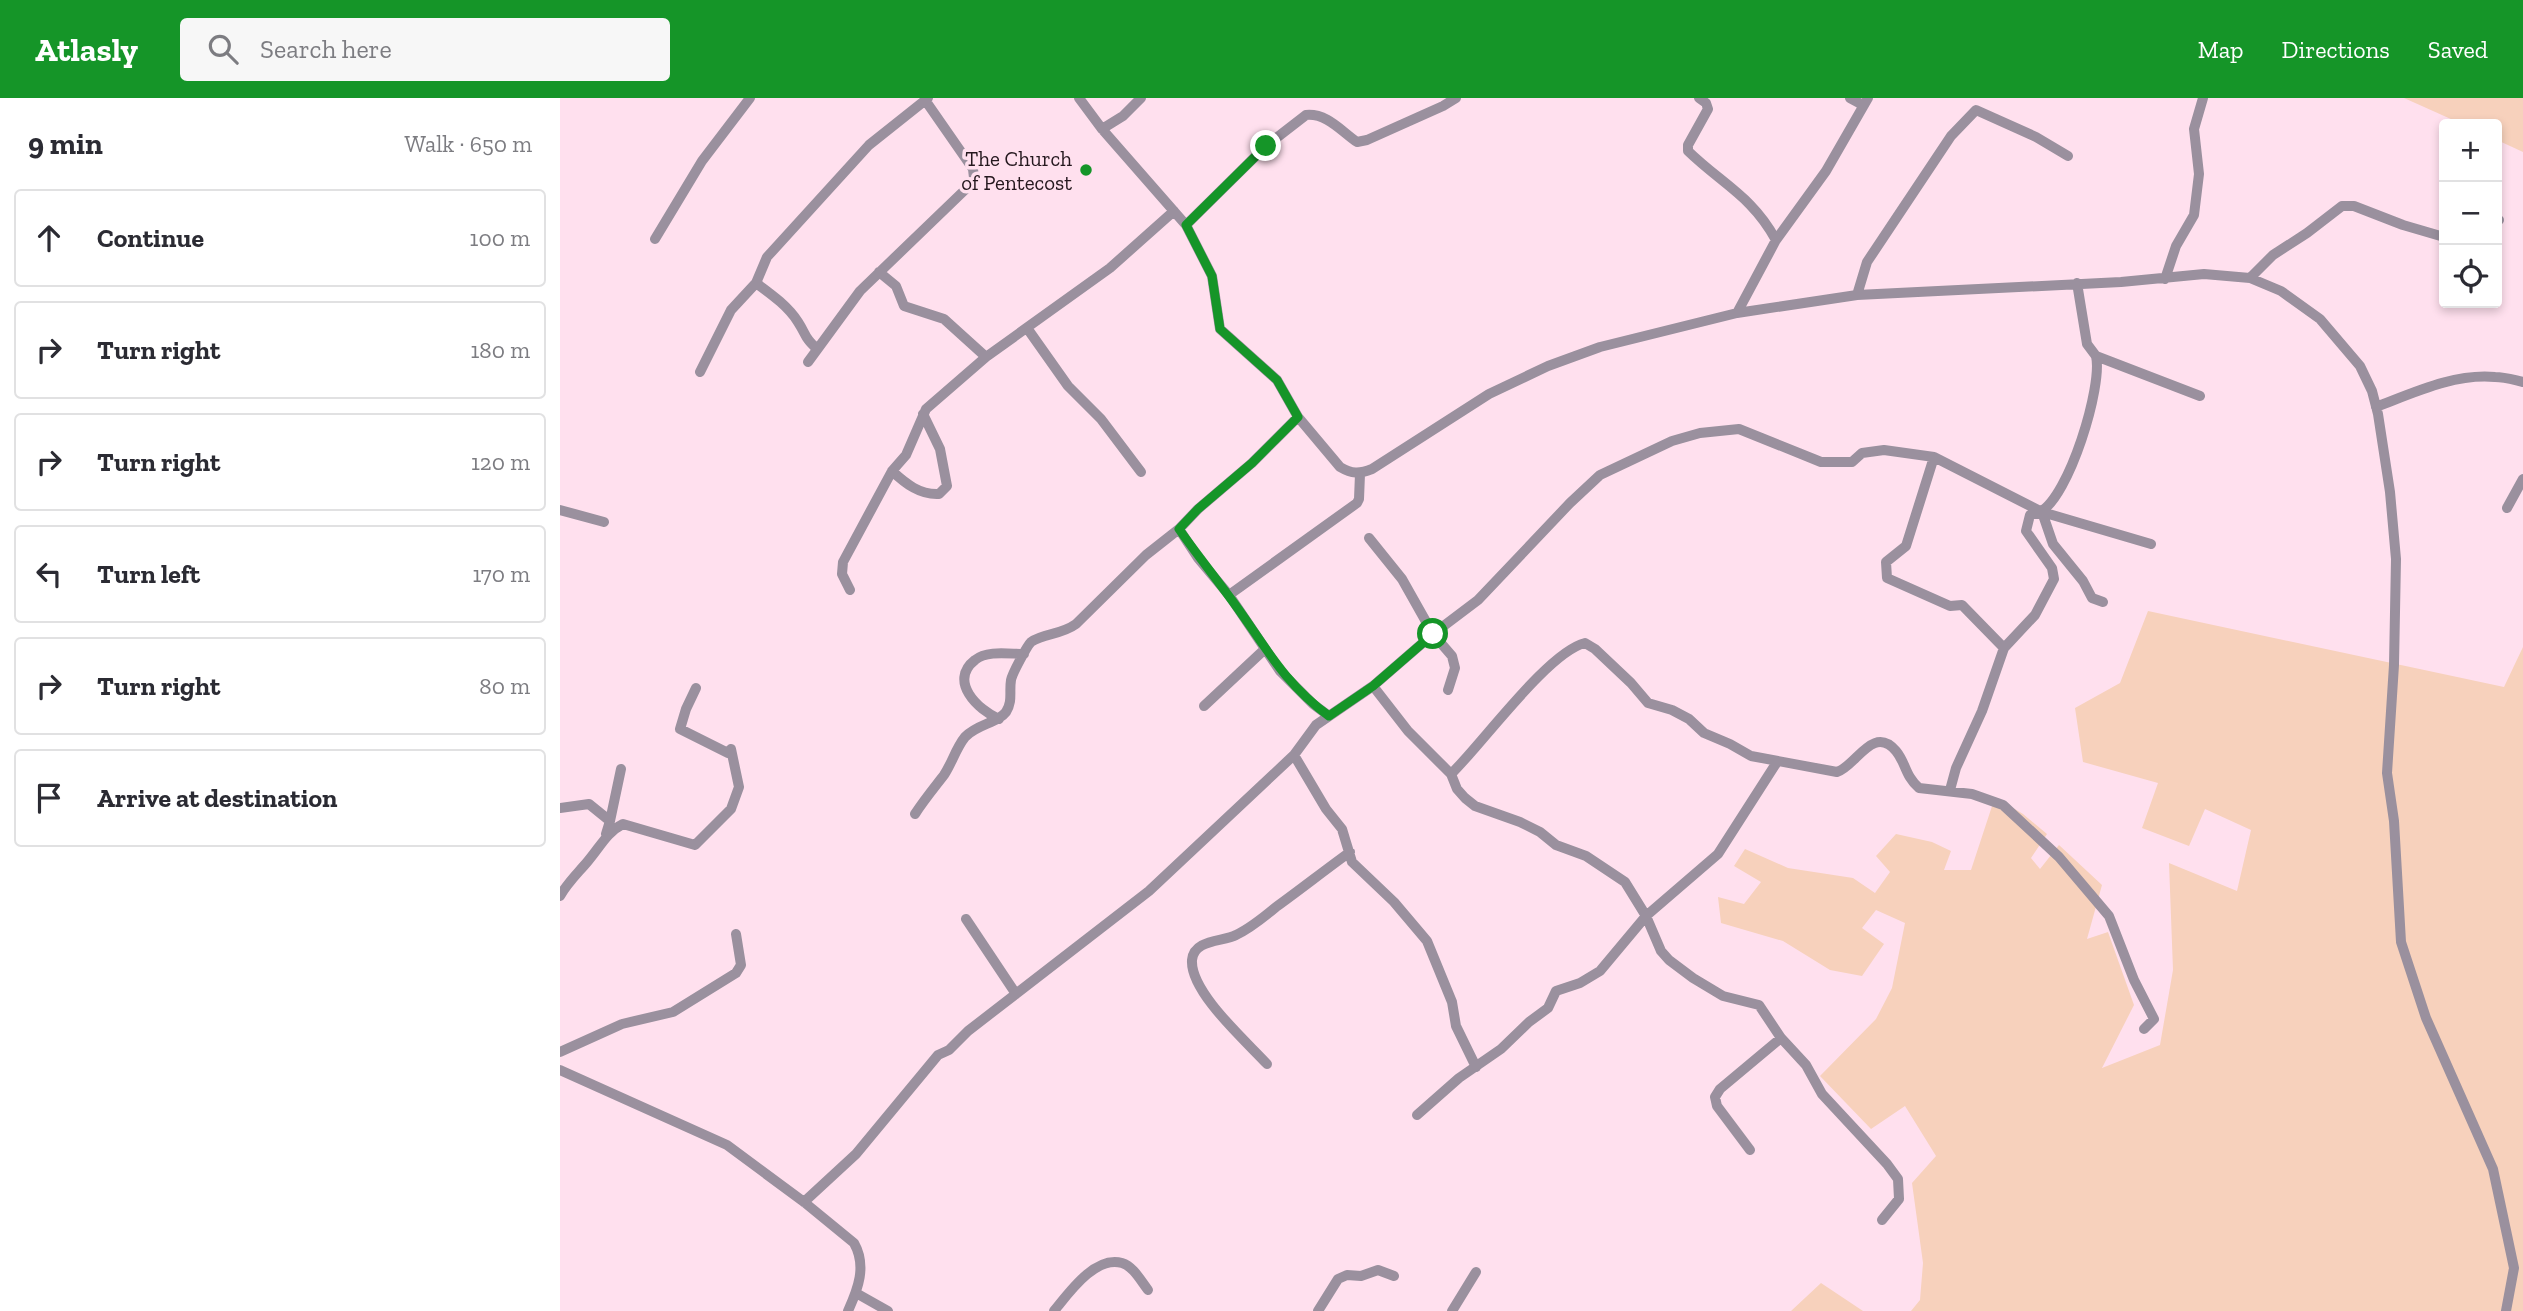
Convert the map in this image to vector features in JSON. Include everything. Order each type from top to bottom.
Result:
[{"type":"street","points":[[655,239],[702,161],[750,98]]},
{"type":"street","points":[[1079,98],[1101,129],[1186,225],[1212,276],[1220,329],[1277,380],[1298,417],[1340,467],[1360,474],[1489,394],[1548,366],[1600,347],[1737,313],[1857,295],[2165,279],[2204,274],[2250,278],[2281,291],[2320,319],[2360,366],[2376,407],[2390,492],[2396,559],[2394,665],[2387,773],[2401,942],[2426,1018],[2493,1168],[2514,1268],[2506,1311]]},
{"type":"street","points":[[1101,129],[1124,117],[1141,98]]},
{"type":"street","points":[[1186,225],[1266,146],[1306,115],[1321,117],[1341,128],[1357,142],[1367,140],[1456,98]]},
{"type":"street","points":[[1699,98],[1706,103],[1708,109],[1688,145],[1688,151],[1755,208],[1776,240]]},
{"type":"street","points":[[1737,313],[1776,240],[1826,170],[1866,101],[1850,98]]},
{"type":"street","points":[[2165,279],[2176,246],[2194,215],[2199,174],[2194,129],[2203,98]]},
{"type":"street","points":[[700,372],[731,310],[756,283],[767,257],[869,145],[927,99],[973,169],[974,178],[848,305],[808,362]]},
{"type":"street","points":[[1857,295],[1867,262],[1951,136],[1976,110],[2036,137],[2068,156]]},
{"type":"street","points":[[2250,278],[2273,255],[2342,206],[2354,206],[2439,236]]},
{"type":"street","points":[[850,590],[842,574],[843,562],[892,471],[910,449],[923,414],[933,402],[986,357],[1110,268],[1174,211]]},
{"type":"street","points":[[878,272],[896,286],[904,306],[944,319],[986,357]]},
{"type":"street","points":[[756,283],[791,313],[804,337],[817,349]]},
{"type":"street","points":[[1950,790],[1956,768],[1982,711],[2004,648],[2035,615],[2054,579],[2052,568],[2026,531],[2030,515],[2042,512],[2067,480],[2091,408],[2098,376],[2096,356],[2087,344],[2077,283]]},
{"type":"street","points":[[1027,328],[1068,386],[1101,419],[1141,472]]},
{"type":"street","points":[[2096,356],[2200,396]]},
{"type":"street","points":[[2376,407],[2425,388],[2466,379],[2495,376],[2523,382]]},
{"type":"street","points":[[892,471],[905,483],[926,494],[939,494],[947,486],[940,449],[923,414]]},
{"type":"street","points":[[915,814],[929,791],[944,775],[964,739],[979,725],[999,719],[1006,711],[1011,697],[1011,678],[1031,642],[1065,632],[1076,624],[1146,555],[1252,463],[1298,417]]},
{"type":"street","points":[[804,1202],[856,1154],[938,1055],[949,1050],[968,1031],[1149,891],[1294,755],[1317,725],[1373,686],[1433,634],[1478,600],[1600,475],[1672,441],[1700,433],[1739,429],[1821,462],[1852,463],[1862,453],[1884,450],[1934,457],[2042,512],[2151,544]]},
{"type":"street","points":[[1934,457],[1906,546],[1886,562],[1887,578],[1950,606],[1962,605],[2004,648]]},
{"type":"street","points":[[1229,595],[1357,503],[1360,474]]},
{"type":"street","points":[[2507,508],[2523,479]]},
{"type":"street","points":[[560,510],[604,522]]},
{"type":"street","points":[[2042,512],[2053,544],[2084,581],[2092,598],[2103,602]]},
{"type":"street","points":[[1179,529],[1198,558],[1229,595],[1280,671],[1329,716]]},
{"type":"street","points":[[1369,538],[1402,579],[1433,634],[1452,656],[1455,663],[1448,690]]},
{"type":"street","points":[[1451,774],[1545,670],[1567,651],[1585,643],[1631,682],[1648,703],[1672,710],[1689,719],[1704,733],[1751,755],[1837,772],[1845,769],[1870,745],[1891,745],[1900,756],[1905,772],[1919,788],[1972,794],[2003,805],[2059,857],[2109,916],[2134,980],[2154,1019],[2144,1029]]},
{"type":"street","points":[[1204,706],[1265,649]]},
{"type":"street","points":[[999,719],[970,698],[966,690],[965,674],[975,660],[985,655],[1024,654]]},
{"type":"street","points":[[1373,686],[1408,731],[1451,774],[1457,789],[1475,806],[1540,832],[1556,845],[1586,856],[1625,882],[1646,916],[1661,951],[1669,960],[1723,996],[1759,1005],[1781,1038],[1806,1065],[1822,1094],[1865,1138],[1898,1179],[1899,1199],[1882,1220]]},
{"type":"street","points":[[560,896],[568,881],[612,830],[623,824],[695,845],[731,809],[740,787],[731,749],[728,753],[680,729],[696,688]]},
{"type":"street","points":[[1294,755],[1326,809],[1342,830],[1353,862],[1394,902],[1427,942],[1452,1002],[1456,1026],[1476,1067]]},
{"type":"street","points":[[1417,1115],[1548,1008],[1556,991],[1580,983],[1600,971],[1646,916],[1718,854],[1777,762]]},
{"type":"street","points":[[604,841],[621,769]]},
{"type":"street","points":[[560,808],[589,804],[610,821]]},
{"type":"street","points":[[1267,1063],[1218,1010],[1198,982],[1192,961],[1195,951],[1207,943],[1235,936],[1350,852]]},
{"type":"street","points":[[967,919],[1016,994]]},
{"type":"street","points":[[560,1052],[622,1024],[673,1012],[736,974],[741,965],[736,934]]},
{"type":"street","points":[[1750,1150],[1717,1106],[1715,1097],[1720,1089],[1781,1038]]},
{"type":"street","points":[[560,1070],[727,1145],[854,1243],[860,1253],[860,1278],[848,1311]]},
{"type":"street","points":[[1054,1311],[1085,1274],[1108,1263],[1121,1262],[1132,1269],[1148,1290]]},
{"type":"street","points":[[1318,1311],[1338,1279],[1347,1275],[1361,1276],[1378,1270],[1394,1276]]},
{"type":"street","points":[[1452,1311],[1475,1272]]},
{"type":"street","points":[[856,1293],[888,1311]]},
{"type":"shaded area","points":[[2404,98],[2523,98],[2523,152],[2502,142],[2502,119],[2451,119]]},
{"type":"shaded area","points":[[2148,611],[2504,687],[2523,647],[2523,1311],[1911,1311],[1920,1300],[1923,1263],[1912,1183],[1936,1156],[1905,1106],[1871,1129],[1820,1076],[1876,1019],[1892,988],[1905,923],[1876,910],[1862,928],[1884,944],[1862,976],[1830,970],[1783,941],[1721,923],[1718,897],[1744,904],[1761,882],[1734,866],[1745,849],[1788,868],[1853,878],[1875,893],[1890,872],[1876,856],[1896,834],[1932,842],[1951,851],[1944,870],[1971,870],[1995,797],[2023,814],[2047,834],[2031,858],[2040,869],[2059,845],[2102,885],[2087,939],[2108,932],[2134,1005],[2102,1068],[2160,1045],[2173,970],[2169,863],[2237,891],[2251,830],[2205,809],[2189,846],[2142,828],[2158,783],[2083,762],[2075,708],[2120,683]]},
{"type":"shaded area","points":[[1821,1283],[1863,1311],[1791,1311]]},
{"type":"place","name":"The Church of Pentecost","points":[[1086,170]]},
{"type":"route","points":[[1266,146],[1186,225],[1212,276],[1220,329],[1277,380],[1298,417],[1179,529],[1198,558],[1229,595],[1280,671],[1329,716],[1373,686],[1433,634]]}]
